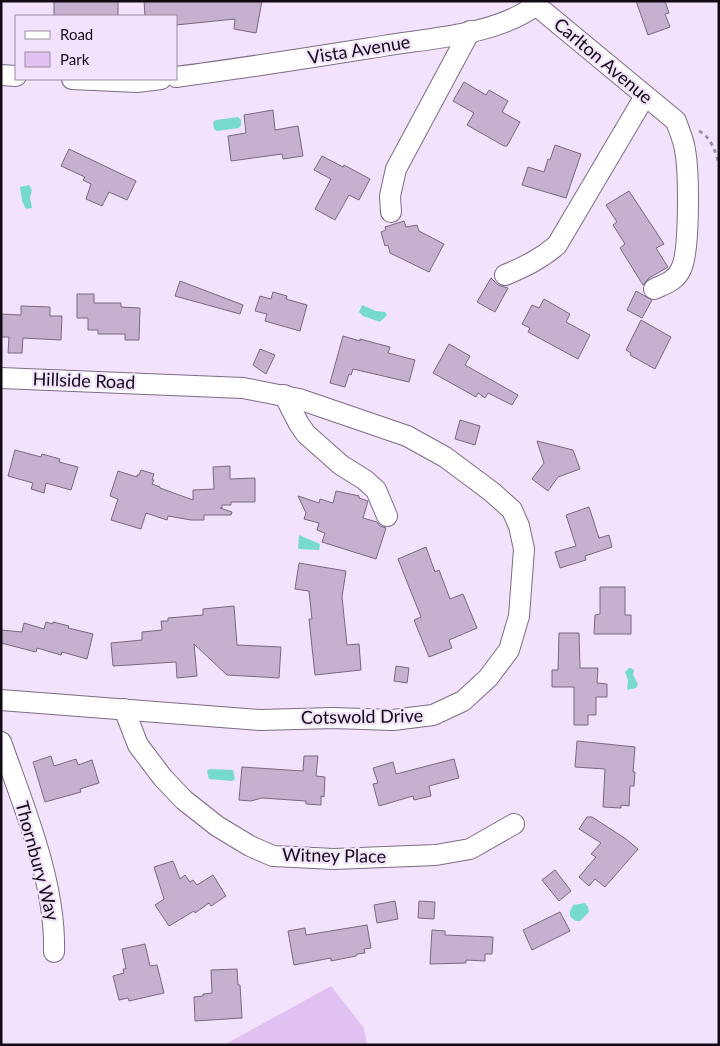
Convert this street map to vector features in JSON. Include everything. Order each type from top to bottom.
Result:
[{"type":"street","name":"Vista Avenue","points":[[178,77],[271,64],[470,32],[504,23],[534,3]]},
{"type":"street","name":"Carlton Avenue","points":[[534,3],[676,121],[685,150],[688,212],[685,258],[681,269],[674,279],[654,289]]},
{"type":"street","points":[[391,212],[390,196],[396,169],[470,32]]},
{"type":"street","points":[[1,75],[15,76]]},
{"type":"street","points":[[94,80],[137,82],[153,80]]},
{"type":"street","points":[[505,275],[529,265],[557,245],[644,96]]},
{"type":"street","name":"Hillside Road","points":[[1,378],[167,384]]},
{"type":"street","name":"Cotswold Drive","points":[[1,700],[260,720],[333,718],[393,720],[433,715],[463,700],[488,678],[509,650],[518,616],[524,549],[519,526],[512,510],[492,492],[445,457],[407,436],[300,399],[243,388],[167,384]]},
{"type":"street","points":[[284,395],[306,434],[341,465],[376,490],[388,516]]},
{"type":"street","name":"Witney Place","points":[[124,709],[138,745],[163,778],[184,800],[217,826],[250,846],[273,856],[334,859],[436,855],[470,850],[514,824]]},
{"type":"street","name":"Thornbury Way","points":[[1,742],[34,833],[53,911],[55,929],[54,952]]},
{"type":"green space","points":[[331,986],[364,1028],[367,1045],[224,1045]]},
{"type":"shaded area","points":[[238,117],[241,120],[239,128],[217,131],[214,129],[213,122],[216,120]]},
{"type":"shaded area","points":[[29,185],[32,190],[30,198],[32,208],[26,209],[22,201],[20,187]]},
{"type":"shaded area","points":[[362,305],[376,311],[385,312],[387,315],[380,322],[363,316],[359,312]]},
{"type":"shaded area","points":[[299,535],[320,544],[319,550],[298,549]]},
{"type":"shaded area","points":[[629,668],[634,670],[633,675],[638,684],[636,688],[627,690],[628,680],[625,672]]},
{"type":"shaded area","points":[[210,769],[233,770],[235,779],[232,781],[209,779],[207,771]]},
{"type":"shaded area","points":[[585,903],[589,912],[580,921],[575,921],[570,916],[573,905]]},
{"type":"building","points":[[54,1],[118,1],[118,15],[54,15]]},
{"type":"building","points":[[144,1],[262,1],[256,33],[234,29],[235,19],[178,25],[178,15],[145,15]]},
{"type":"building","points":[[636,1],[665,1],[669,13],[665,14],[670,27],[648,35]]},
{"type":"building","points":[[464,82],[486,95],[489,90],[508,101],[502,112],[520,122],[507,146],[467,125],[474,113],[453,101]]},
{"type":"building","points":[[273,110],[275,130],[298,126],[303,156],[283,159],[282,154],[231,161],[228,136],[246,133],[244,115]]},
{"type":"building","points":[[555,145],[581,154],[566,198],[522,185],[528,167],[544,172]]},
{"type":"building","points":[[69,149],[136,181],[127,200],[109,192],[102,206],[86,199],[91,184],[83,180],[85,177],[61,166]]},
{"type":"building","points":[[322,156],[370,179],[359,200],[349,195],[335,220],[315,209],[331,179],[314,170]]},
{"type":"building","points":[[629,191],[664,244],[656,248],[668,267],[649,278],[643,285],[620,248],[625,244],[613,225],[617,222],[606,205]]},
{"type":"building","points":[[404,221],[406,227],[417,225],[419,231],[444,244],[429,272],[390,253],[388,245],[385,246],[381,232],[386,230],[385,227]]},
{"type":"building","points":[[491,278],[498,285],[508,288],[495,312],[477,302]]},
{"type":"building","points":[[180,281],[243,305],[240,314],[175,296]]},
{"type":"building","points":[[636,291],[652,300],[642,318],[627,310]]},
{"type":"building","points":[[273,292],[287,296],[286,299],[307,305],[300,331],[265,321],[267,314],[255,311],[260,296],[271,299]]},
{"type":"building","points":[[77,294],[94,294],[94,303],[121,303],[121,307],[140,308],[139,340],[125,340],[125,334],[98,334],[98,330],[88,330],[88,318],[77,318]]},
{"type":"building","points":[[544,299],[570,314],[566,322],[590,335],[578,359],[528,332],[530,328],[522,324],[532,305],[539,308]]},
{"type":"building","points":[[21,306],[50,307],[50,316],[62,316],[61,340],[23,338],[22,353],[8,353],[9,337],[1,337],[1,314],[21,315]]},
{"type":"building","points":[[641,320],[671,337],[655,369],[630,355],[631,353],[626,350]]},
{"type":"building","points":[[343,336],[390,347],[388,353],[415,360],[409,382],[353,369],[351,375],[349,374],[345,387],[330,383]]},
{"type":"building","points":[[449,344],[470,356],[465,365],[518,395],[512,405],[488,393],[485,398],[478,393],[476,397],[433,373]]},
{"type":"building","points":[[260,349],[275,355],[266,374],[253,365]]},
{"type":"building","points":[[460,420],[480,426],[475,445],[455,439]]},
{"type":"building","points":[[537,441],[573,450],[580,469],[558,477],[548,491],[532,479],[544,463]]},
{"type":"building","points":[[15,450],[41,457],[42,454],[60,459],[59,462],[78,467],[71,490],[46,483],[44,493],[31,489],[33,483],[8,476]]},
{"type":"building","points":[[230,466],[230,479],[255,478],[255,502],[231,502],[231,505],[222,505],[222,508],[220,508],[232,512],[231,515],[204,515],[204,520],[168,516],[167,520],[146,513],[141,529],[111,520],[118,499],[110,496],[118,471],[137,477],[141,470],[154,474],[152,484],[193,500],[193,490],[214,489],[213,467]]},
{"type":"building","points":[[336,491],[359,496],[359,498],[368,501],[363,518],[377,522],[380,526],[386,528],[376,559],[322,542],[325,533],[317,530],[319,523],[304,519],[306,513],[298,496],[319,503],[320,499],[333,503]]},
{"type":"building","points":[[589,507],[599,538],[609,535],[612,547],[585,556],[586,560],[560,568],[555,552],[576,546],[566,515]]},
{"type":"building","points":[[426,547],[435,572],[439,570],[450,599],[463,594],[477,628],[449,640],[452,648],[429,657],[414,620],[421,617],[398,559]]},
{"type":"building","points":[[299,563],[346,571],[342,597],[347,645],[359,644],[361,670],[315,675],[309,619],[312,619],[309,591],[295,589]]},
{"type":"building","points":[[600,587],[625,587],[625,615],[631,615],[631,634],[594,634],[595,615],[600,614]]},
{"type":"building","points":[[234,606],[237,645],[281,647],[279,678],[227,675],[194,644],[197,676],[177,678],[176,662],[113,666],[111,643],[142,640],[142,632],[162,630],[161,621],[168,621],[168,618],[203,615],[203,609]]},
{"type":"building","points":[[46,622],[69,626],[68,628],[93,634],[87,659],[62,652],[61,655],[37,648],[36,652],[1,643],[1,630],[22,632],[24,623],[44,629]]},
{"type":"building","points":[[559,633],[579,633],[580,668],[598,668],[597,683],[607,684],[607,697],[596,697],[596,715],[588,715],[588,725],[574,725],[574,687],[552,687],[552,670],[558,670]]},
{"type":"building","points":[[396,666],[409,668],[407,683],[394,681]]},
{"type":"building","points":[[577,741],[635,747],[634,786],[630,786],[629,806],[621,805],[621,808],[603,807],[605,769],[575,767]]},
{"type":"building","points":[[51,756],[54,766],[76,759],[78,765],[92,760],[99,783],[80,789],[81,792],[45,802],[33,762]]},
{"type":"building","points":[[304,756],[318,756],[316,776],[325,777],[324,797],[321,796],[321,805],[306,804],[306,801],[262,798],[251,801],[239,800],[242,767],[303,771]]},
{"type":"building","points":[[454,759],[459,778],[429,786],[431,796],[414,800],[413,796],[379,806],[373,784],[378,783],[373,768],[393,762],[396,774]]},
{"type":"building","points":[[587,817],[592,817],[638,849],[605,887],[595,879],[589,886],[579,877],[596,857],[591,854],[601,843],[579,829]]},
{"type":"building","points":[[173,861],[180,879],[185,875],[190,882],[193,880],[197,885],[213,875],[226,896],[211,906],[209,903],[195,913],[194,911],[169,926],[155,905],[164,899],[154,867]]},
{"type":"building","points":[[555,870],[571,891],[559,901],[542,880]]},
{"type":"building","points":[[395,901],[398,919],[377,923],[374,905]]},
{"type":"building","points":[[419,901],[435,902],[434,919],[418,918]]},
{"type":"building","points":[[560,912],[570,931],[532,950],[523,930]]},
{"type":"building","points":[[367,925],[371,948],[364,949],[365,953],[331,961],[331,958],[294,965],[288,931],[305,928],[306,935]]},
{"type":"building","points":[[432,930],[445,931],[445,935],[493,937],[492,954],[485,954],[485,961],[466,960],[466,963],[430,964]]},
{"type":"building","points":[[145,944],[150,966],[157,965],[164,993],[129,1001],[128,998],[119,1000],[113,976],[124,973],[123,969],[126,969],[122,949]]},
{"type":"building","points":[[237,969],[242,1018],[195,1021],[194,997],[212,993],[211,970]]}]
